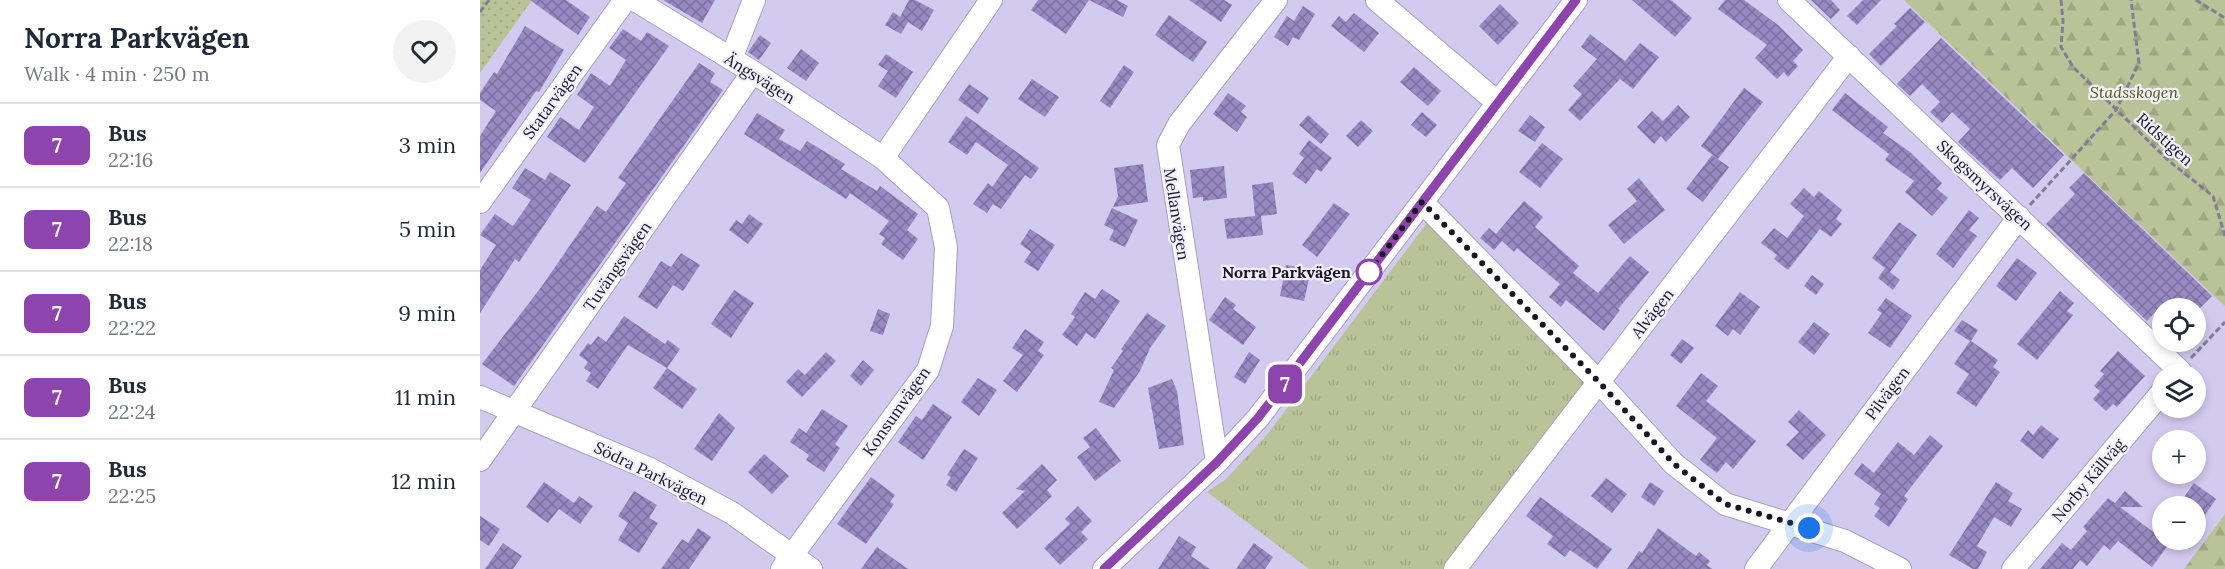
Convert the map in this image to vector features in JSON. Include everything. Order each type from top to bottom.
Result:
[{"type":"street","name":"Statarvägen","points":[[480,202],[625,0]]},
{"type":"street","name":"Ängsvägen","points":[[635,0],[753,72],[883,158]]},
{"type":"street","points":[[730,59],[754,0]]},
{"type":"street","points":[[883,158],[991,0]]},
{"type":"street","name":"Mellanvägen","points":[[1217,462],[1168,145],[1179,124],[1276,0]]},
{"type":"street","points":[[1377,0],[1498,103]]},
{"type":"street","points":[[1104,569],[1217,462],[1258,418],[1576,0]]},
{"type":"street","name":"Skogsmyrsvägen","points":[[1789,0],[2019,217],[2169,364]]},
{"type":"street","name":"Alvägen","points":[[1455,569],[1849,56]]},
{"type":"street","name":"Tuvängsvägen","points":[[480,460],[753,72]]},
{"type":"street","name":"Konsumvägen","points":[[787,562],[928,370],[942,326],[946,247],[938,208],[883,158]]},
{"type":"street","points":[[1422,202],[1599,382],[1674,464],[1725,504],[1791,522],[1845,541],[1900,569]]},
{"type":"street","name":"Pilvägen","points":[[1756,569],[2019,217]]},
{"type":"street","name":"Södra Parkvägen","points":[[480,397],[650,469],[732,513],[787,562],[811,569]]},
{"type":"street","name":"Norby Källväg","points":[[2013,569],[2152,404]]},
{"type":"path","points":[[480,12],[489,0]]},
{"type":"path","name":"Ridstigen","points":[[2061,0],[2063,21],[2061,47],[2073,67],[2169,161],[2213,196],[2225,236]]},
{"type":"path","points":[[2019,217],[2116,110],[2139,63],[2131,0]]},
{"type":"path","points":[[2196,0],[2225,18]]},
{"type":"path","points":[[2186,364],[2225,322]]},
{"type":"green space","points":[[480,0],[532,0],[480,73]]},
{"type":"green space","name":"Stadsskogen","points":[[1904,0],[2225,0],[2225,306],[2213,295]]},
{"type":"green space","points":[[1430,219],[1599,382],[1455,569],[1309,569],[1207,492],[1225,480],[1266,436]]},
{"type":"green space","points":[[2225,514],[2225,569],[2184,569],[2198,550],[2206,550],[2206,539]]},
{"type":"building","points":[[530,0],[566,0],[590,17],[578,35]]},
{"type":"building","points":[[663,0],[715,0],[702,23]]},
{"type":"building","points":[[909,0],[915,0],[934,10],[922,31],[908,22],[901,34],[885,25],[893,12],[900,17]]},
{"type":"building","points":[[1038,0],[1089,0],[1066,34],[1031,10]]},
{"type":"building","points":[[1089,0],[1117,0],[1128,6],[1123,17]]},
{"type":"building","points":[[1189,0],[1224,0],[1232,5],[1221,22]]},
{"type":"building","points":[[1632,0],[1671,0],[1692,18],[1675,37]]},
{"type":"building","points":[[1725,0],[1744,0],[1778,25],[1803,50],[1793,61],[1798,66],[1788,77],[1784,72],[1777,79],[1755,58],[1767,45],[1718,9]]},
{"type":"building","points":[[1811,0],[1831,0],[1840,10],[1831,19]]},
{"type":"building","points":[[1863,0],[1881,0],[1857,25],[1847,16]]},
{"type":"building","points":[[1500,4],[1519,23],[1498,45],[1479,26]]},
{"type":"building","points":[[1303,6],[1315,14],[1299,40],[1293,37],[1288,46],[1274,37],[1287,16],[1294,21]]},
{"type":"building","points":[[1910,8],[1925,22],[1881,66],[1869,54],[1897,26],[1894,24]]},
{"type":"building","points":[[1354,13],[1379,33],[1364,52],[1331,26],[1339,16],[1346,22]]},
{"type":"building","points":[[1169,15],[1207,42],[1193,62],[1155,35]]},
{"type":"building","points":[[525,26],[564,50],[539,92],[536,91],[480,173],[480,136],[496,111],[480,100],[480,93],[494,72],[497,74]]},
{"type":"building","points":[[623,29],[641,41],[647,32],[669,46],[585,163],[547,137],[560,117],[579,130],[594,107],[577,95],[591,73],[610,86],[626,60],[609,48]]},
{"type":"building","points":[[1590,34],[1625,61],[1640,43],[1659,57],[1633,89],[1620,79],[1580,121],[1568,110],[1582,94],[1573,86],[1597,59],[1581,47]]},
{"type":"building","points":[[760,35],[771,43],[759,60],[748,52]]},
{"type":"building","points":[[1941,38],[2064,155],[2033,188],[2012,168],[2000,180],[1958,142],[1970,129],[1952,112],[1942,123],[1930,112],[1940,102],[1922,84],[1910,96],[1897,84]]},
{"type":"building","points":[[801,49],[819,63],[806,81],[787,68]]},
{"type":"building","points":[[886,54],[913,72],[896,98],[878,86],[888,71],[878,65]]},
{"type":"building","points":[[699,63],[715,73],[710,82],[723,90],[514,386],[482,364],[542,286],[597,206],[606,212],[626,183],[618,178]]},
{"type":"building","points":[[1124,65],[1134,72],[1110,108],[1100,101]]},
{"type":"building","points":[[1414,67],[1441,91],[1428,106],[1400,82]]},
{"type":"building","points":[[1032,79],[1059,97],[1045,117],[1018,99]]},
{"type":"building","points":[[969,84],[989,98],[978,114],[958,100]]},
{"type":"building","points":[[1744,88],[1763,102],[1718,159],[1701,146]]},
{"type":"building","points":[[1228,93],[1246,106],[1241,112],[1247,117],[1237,132],[1213,114]]},
{"type":"building","points":[[1845,93],[1888,127],[1883,133],[1910,152],[1942,183],[1937,189],[1948,198],[1932,216],[1905,192],[1914,181],[1885,160],[1889,154],[1832,110]]},
{"type":"building","points":[[1678,105],[1690,117],[1666,142],[1661,136],[1654,144],[1637,127],[1652,111],[1663,121]]},
{"type":"building","points":[[1422,112],[1437,125],[1426,137],[1411,125]]},
{"type":"building","points":[[757,113],[785,130],[779,139],[800,151],[807,141],[845,164],[841,169],[877,191],[880,186],[918,214],[907,230],[918,239],[903,260],[881,244],[885,238],[879,234],[889,221],[850,193],[846,199],[744,134]]},
{"type":"building","points":[[1308,115],[1329,134],[1321,144],[1299,125]]},
{"type":"building","points":[[1530,115],[1545,127],[1535,142],[1518,131]]},
{"type":"building","points":[[966,116],[1039,168],[1031,179],[1025,175],[1001,209],[993,204],[987,213],[973,204],[988,183],[992,187],[1008,165],[976,142],[967,155],[948,142]]},
{"type":"building","points":[[1361,120],[1373,131],[1358,147],[1346,136]]},
{"type":"building","points":[[1309,140],[1332,158],[1321,172],[1317,169],[1306,184],[1292,174],[1304,158],[1299,154]]},
{"type":"building","points":[[1542,143],[1563,159],[1540,188],[1519,172]]},
{"type":"building","points":[[1712,155],[1729,167],[1703,202],[1686,189]]},
{"type":"building","points":[[1143,164],[1148,202],[1113,207],[1118,196],[1114,168]]},
{"type":"building","points":[[1224,166],[1227,198],[1203,201],[1203,197],[1193,198],[1190,170]]},
{"type":"building","points":[[525,168],[545,180],[550,172],[571,185],[519,262],[515,259],[480,313],[480,270],[496,245],[480,235],[495,214],[513,226],[531,200],[512,188]]},
{"type":"building","points":[[2084,173],[2212,296],[2206,302],[2206,298],[2152,298],[2152,316],[2147,321],[2046,224],[2075,194],[2069,188]]},
{"type":"building","points":[[1639,178],[1665,210],[1624,244],[1608,225],[1637,201],[1627,189]]},
{"type":"building","points":[[1273,182],[1277,214],[1261,216],[1263,235],[1227,239],[1224,219],[1255,216],[1252,185]]},
{"type":"building","points":[[1804,188],[1814,197],[1819,191],[1842,210],[1836,219],[1842,224],[1831,237],[1820,229],[1788,270],[1774,259],[1777,255],[1761,243],[1774,228],[1787,238],[1804,216],[1790,204]]},
{"type":"building","points":[[1524,201],[1543,217],[1535,227],[1579,266],[1573,273],[1598,293],[1630,256],[1649,272],[1618,309],[1620,310],[1604,331],[1566,300],[1561,307],[1549,297],[1560,284],[1517,248],[1514,252],[1502,241],[1494,250],[1480,238],[1489,228],[1496,234]]},
{"type":"building","points":[[1334,203],[1350,214],[1317,257],[1302,245]]},
{"type":"building","points":[[1112,208],[1138,220],[1125,247],[1109,240],[1114,230],[1104,225]]},
{"type":"building","points":[[1969,210],[1979,218],[1969,230],[1977,236],[1953,268],[1936,254]]},
{"type":"building","points":[[749,214],[763,224],[748,244],[729,230],[736,220],[742,224]]},
{"type":"building","points":[[1899,222],[1917,235],[1890,272],[1900,280],[1893,290],[1878,278],[1885,268],[1872,258]]},
{"type":"building","points":[[1030,229],[1055,245],[1038,271],[1024,262],[1031,252],[1020,244]]},
{"type":"building","points":[[681,253],[700,265],[683,291],[673,285],[657,309],[638,297],[661,261],[671,267]]},
{"type":"building","points":[[2017,258],[2037,273],[2016,301],[1996,286]]},
{"type":"building","points":[[1286,265],[1311,270],[1304,301],[1280,296]]},
{"type":"building","points":[[1812,275],[1824,284],[1816,295],[1804,286]]},
{"type":"building","points":[[1102,289],[1120,301],[1095,339],[1086,333],[1077,346],[1062,335],[1075,317],[1071,314],[1085,292],[1095,299]]},
{"type":"building","points":[[734,290],[754,303],[731,338],[711,324]]},
{"type":"building","points":[[2060,291],[2074,303],[2067,311],[2073,315],[2037,360],[2017,344]]},
{"type":"building","points":[[1740,292],[1760,307],[1740,335],[1733,329],[1728,336],[1715,326]]},
{"type":"building","points":[[1225,297],[1236,305],[1233,309],[1256,327],[1243,345],[1209,320]]},
{"type":"building","points":[[1886,298],[1912,316],[1890,348],[1868,333],[1882,313],[1877,310]]},
{"type":"building","points":[[878,309],[890,314],[883,335],[870,331]]},
{"type":"building","points":[[1147,313],[1166,326],[1150,348],[1140,371],[1114,408],[1099,402],[1114,370],[1111,368],[1123,351],[1121,349]]},
{"type":"building","points":[[624,316],[665,344],[668,340],[680,349],[667,368],[628,345],[598,389],[586,381],[591,373],[584,368],[588,362],[579,355],[588,343],[591,345],[598,336],[606,342]]},
{"type":"building","points":[[1962,320],[1978,330],[1971,341],[1998,360],[1993,367],[2000,372],[1976,407],[1956,393],[1969,374],[1954,364],[1970,341],[1954,331]]},
{"type":"building","points":[[1814,322],[1830,334],[1814,355],[1798,342]]},
{"type":"building","points":[[1025,329],[1044,342],[1038,351],[1044,355],[1017,392],[1003,381],[1023,355],[1012,348]]},
{"type":"building","points":[[1682,339],[1694,348],[1681,364],[1670,355]]},
{"type":"building","points":[[2118,351],[2145,376],[2117,407],[2113,404],[2106,411],[2093,399],[2100,391],[2094,386],[2104,374],[2100,371]]},
{"type":"building","points":[[826,352],[836,361],[802,397],[786,382],[798,369],[805,375]]},
{"type":"building","points":[[1249,352],[1260,360],[1245,384],[1234,377]]},
{"type":"building","points":[[863,360],[874,370],[861,386],[850,376]]},
{"type":"building","points":[[667,368],[697,389],[682,409],[653,388]]},
{"type":"building","points":[[1701,373],[1718,386],[1706,401],[1756,441],[1733,469],[1726,462],[1717,473],[1700,460],[1717,438],[1676,406]]},
{"type":"building","points":[[978,378],[997,390],[979,416],[961,402]]},
{"type":"building","points":[[1172,379],[1177,391],[1184,445],[1159,449],[1148,388]]},
{"type":"building","points":[[933,404],[952,417],[923,460],[898,442],[916,416],[922,420]]},
{"type":"building","points":[[822,409],[848,426],[835,444],[840,448],[824,472],[806,460],[809,455],[790,442],[799,428],[806,433]]},
{"type":"building","points":[[1799,410],[1826,435],[1803,460],[1786,445],[1799,432],[1788,422]]},
{"type":"building","points":[[719,413],[735,428],[712,461],[694,449]]},
{"type":"building","points":[[2041,425],[2059,439],[2043,459],[2020,441],[2028,430],[2033,435]]},
{"type":"building","points":[[1096,428],[1121,461],[1095,481],[1077,457],[1090,447],[1083,438]]},
{"type":"building","points":[[1930,435],[1943,446],[1904,496],[1908,499],[1889,527],[1874,516],[1880,508],[1874,504],[1881,494],[1854,474],[1862,463],[1874,473],[1898,442],[1914,455]]},
{"type":"building","points":[[964,449],[978,458],[956,492],[946,485],[951,477],[947,475]]},
{"type":"building","points":[[764,454],[789,476],[772,494],[748,472]]},
{"type":"building","points":[[1042,464],[1057,480],[1047,490],[1052,496],[1017,529],[1002,513],[1025,491],[1016,489]]},
{"type":"building","points":[[871,477],[895,495],[890,502],[894,504],[866,544],[837,524]]},
{"type":"building","points":[[1606,478],[1627,494],[1612,513],[1591,496]]},
{"type":"building","points":[[544,482],[574,503],[579,496],[593,506],[580,524],[559,509],[548,523],[526,507]]},
{"type":"building","points":[[1650,482],[1664,491],[1654,506],[1641,497]]},
{"type":"building","points":[[1996,482],[2013,493],[2008,501],[2022,509],[2011,527],[1994,517],[1977,546],[1987,552],[1978,569],[1973,569],[1949,555]]},
{"type":"building","points":[[2195,484],[2216,499],[2206,514],[2206,496],[2185,496]]},
{"type":"building","points":[[634,491],[657,505],[649,518],[658,523],[639,553],[618,540],[628,523],[618,516]]},
{"type":"building","points":[[2125,491],[2143,507],[2120,507],[2152,531],[2152,550],[2165,550],[2152,567],[2118,541],[2110,550],[2104,545],[2087,566],[2080,560],[2073,569],[2040,569],[2062,543],[2071,550],[2087,531],[2083,527],[2108,498],[2115,503]]},
{"type":"building","points":[[1540,497],[1612,549],[1597,569],[1570,550],[1565,557],[1547,544],[1553,536],[1526,516]]},
{"type":"building","points":[[1078,506],[1092,521],[1081,532],[1088,539],[1060,565],[1044,548],[1070,524],[1065,519]]},
{"type":"building","points":[[480,516],[500,529],[489,546],[480,540]]},
{"type":"building","points":[[698,528],[711,537],[689,569],[661,569],[682,539],[688,543]]},
{"type":"building","points":[[1658,528],[1696,556],[1699,552],[1710,561],[1707,565],[1712,569],[1627,569],[1639,551],[1642,553]]},
{"type":"building","points":[[1179,536],[1196,547],[1191,556],[1210,569],[1158,569]]},
{"type":"building","points":[[503,543],[522,556],[513,569],[485,569]]},
{"type":"building","points":[[1254,543],[1273,557],[1265,569],[1236,569]]},
{"type":"building","points":[[877,547],[908,569],[861,569]]},
{"type":"bus line","name":"7","points":[[1104,569],[1217,462],[1258,418],[1576,0]]},
{"type":"place","name":"Norra Parkvägen","points":[[1369,272]]},
{"type":"route","points":[[1369,272],[1366,276],[1422,202],[1599,382],[1674,464],[1725,504],[1809,528]]}]
